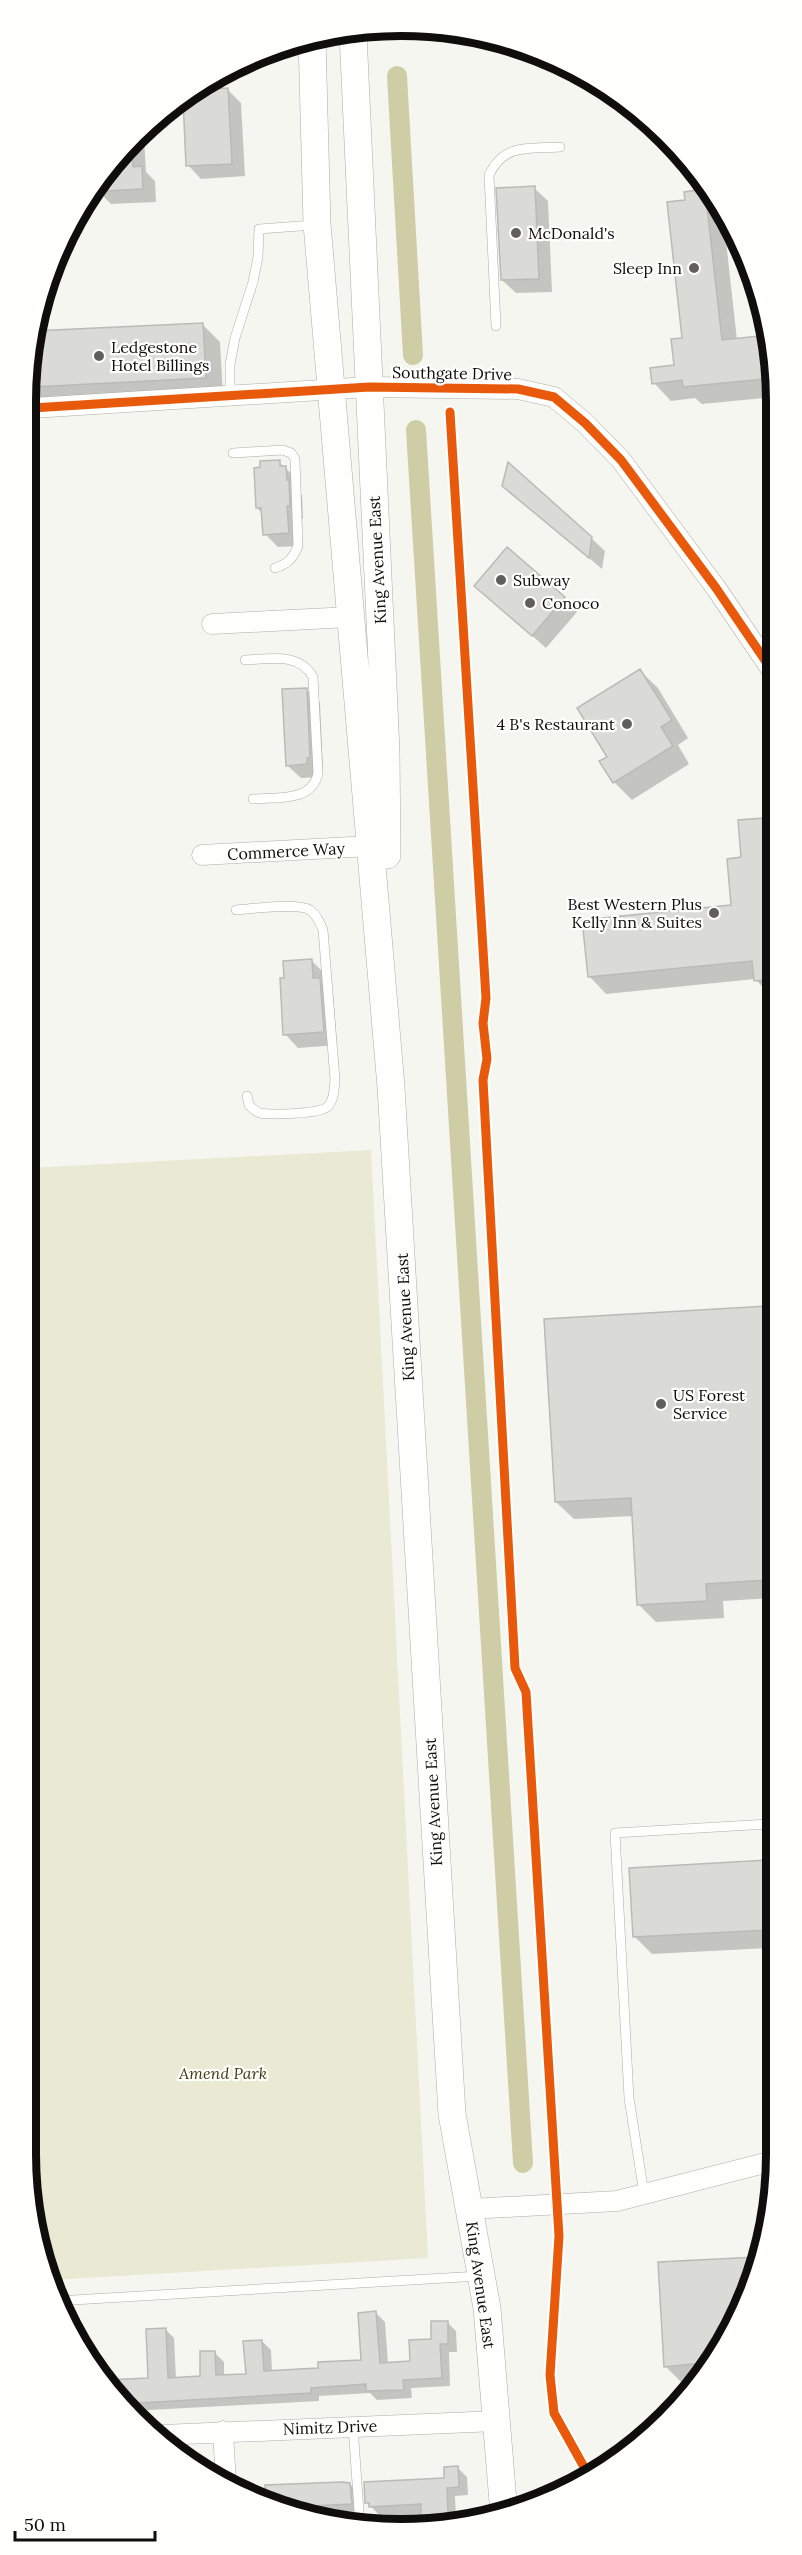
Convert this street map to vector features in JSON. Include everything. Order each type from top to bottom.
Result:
[{"type":"main road","name":"King Avenue East","points":[[353,39],[386,751],[391,1087]]},
{"type":"main road","name":"King Avenue East","points":[[312,47],[317,224],[391,1087],[452,2114],[487,2308],[503,2504]]},
{"type":"street","name":"Southgate Drive","points":[[36,408],[369,387],[518,389],[554,397],[585,423],[621,460],[716,588],[766,663]]},
{"type":"street","points":[[212,624],[350,617]]},
{"type":"street","name":"Commerce Way","points":[[202,855],[370,846]]},
{"type":"street","points":[[470,2210],[617,2201],[766,2163]]},
{"type":"street","name":"Nimitz Drive","points":[[168,2435],[497,2421]]},
{"type":"street","points":[[224,2431],[226,2474]]},
{"type":"lane","points":[[496,326],[489,175],[501,156],[509,151],[560,147]]},
{"type":"lane","points":[[230,396],[230,364],[235,338],[253,282],[258,257],[259,229],[317,224]]},
{"type":"lane","points":[[233,453],[283,450],[291,453],[295,459],[298,546],[293,557],[284,566],[275,568]]},
{"type":"lane","points":[[245,660],[291,659],[308,668],[313,677],[318,773],[316,782],[299,796],[253,799]]},
{"type":"lane","points":[[236,910],[297,907],[308,909],[317,916],[323,930],[335,1080],[332,1100],[329,1106],[322,1111],[258,1113],[249,1105],[247,1096]]},
{"type":"lane","points":[[644,2194],[629,2098],[615,1833],[766,1824]]},
{"type":"lane","points":[[67,2300],[482,2276]]},
{"type":"lane","points":[[353,2426],[359,2517]]},
{"type":"green space","name":"Amend Park","points":[[371,1150],[428,2258],[58,2280],[55,2271],[39,2202],[36,2154],[36,1168]]},
{"type":"building","points":[[228,88],[232,164],[186,166],[183,108],[213,89]]},
{"type":"building","points":[[132,154],[133,167],[142,166],[143,189],[103,191]]},
{"type":"building","name":"McDonald's","points":[[535,186],[539,279],[501,280],[496,188]]},
{"type":"building","name":"Sleep Inn","points":[[698,190],[706,202],[722,340],[760,336],[765,379],[683,387],[682,380],[652,384],[650,368],[674,365],[671,339],[682,338],[667,202],[685,200],[684,192]]},
{"type":"building","points":[[203,323],[206,378],[37,387],[43,331]]},
{"type":"building","points":[[280,460],[280,466],[286,466],[287,480],[289,480],[290,506],[287,506],[289,533],[263,535],[261,508],[256,508],[254,468],[260,467],[260,461]]},
{"type":"building","points":[[508,462],[592,537],[589,558],[502,486]]},
{"type":"building","points":[[507,547],[565,597],[532,636],[474,586]]},
{"type":"building","name":"4 B's Restaurant","points":[[640,669],[672,720],[661,727],[673,746],[613,783],[599,761],[607,757],[577,708]]},
{"type":"building","points":[[307,688],[310,758],[307,758],[307,764],[286,766],[282,689]]},
{"type":"building","name":"Best Western Plus Kelly Inn & Suites","points":[[765,818],[766,980],[754,981],[752,961],[588,977],[582,920],[731,905],[727,859],[741,857],[738,820]]},
{"type":"building","points":[[312,959],[313,978],[320,978],[324,1032],[283,1035],[280,978],[284,978],[283,961]]},
{"type":"building","points":[[766,1306],[766,1489],[763,1489],[766,1580],[706,1584],[707,1601],[637,1605],[631,1498],[555,1502],[544,1319]]},
{"type":"building","points":[[766,1860],[766,1930],[633,1937],[629,1868]]},
{"type":"building","points":[[751,2257],[728,2315],[700,2363],[664,2367],[658,2262]]},
{"type":"building","points":[[376,2311],[380,2363],[410,2361],[409,2340],[431,2339],[431,2321],[448,2321],[448,2344],[440,2344],[442,2378],[403,2380],[404,2390],[366,2391],[366,2384],[311,2388],[311,2393],[135,2403],[114,2380],[148,2378],[146,2329],[166,2328],[168,2378],[200,2376],[200,2351],[215,2351],[216,2375],[246,2374],[243,2341],[262,2340],[264,2371],[318,2368],[318,2362],[361,2360],[358,2313]]},
{"type":"building","points":[[458,2466],[459,2487],[447,2488],[448,2514],[421,2516],[421,2504],[369,2507],[369,2503],[365,2503],[364,2482],[444,2478],[444,2467]]},
{"type":"building","points":[[350,2483],[352,2504],[305,2506],[265,2493],[265,2485]]},
{"type":"waterway","points":[[397,76],[413,355]]},
{"type":"waterway","points":[[416,430],[523,2163]]},
{"type":"cycle path","points":[[36,408],[369,387],[518,389],[554,397],[585,423],[621,460],[716,588],[766,662]]},
{"type":"cycle path","points":[[450,412],[486,998],[483,1023],[487,1059],[483,1080],[515,1668],[526,1692],[559,2236],[550,2375],[554,2413],[585,2469]]},
{"type":"place","name":"McDonald's","points":[[516,233]]},
{"type":"place","name":"Sleep Inn","points":[[694,268]]},
{"type":"place","name":"Ledgestone Hotel Billings","points":[[99,356]]},
{"type":"place","name":"Subway","points":[[501,580]]},
{"type":"place","name":"Conoco","points":[[530,603]]},
{"type":"place","name":"4 B's Restaurant","points":[[627,724]]},
{"type":"place","name":"Best Western Plus Kelly Inn & Suites","points":[[714,913]]},
{"type":"place","name":"US Forest Service","points":[[661,1404]]}]
